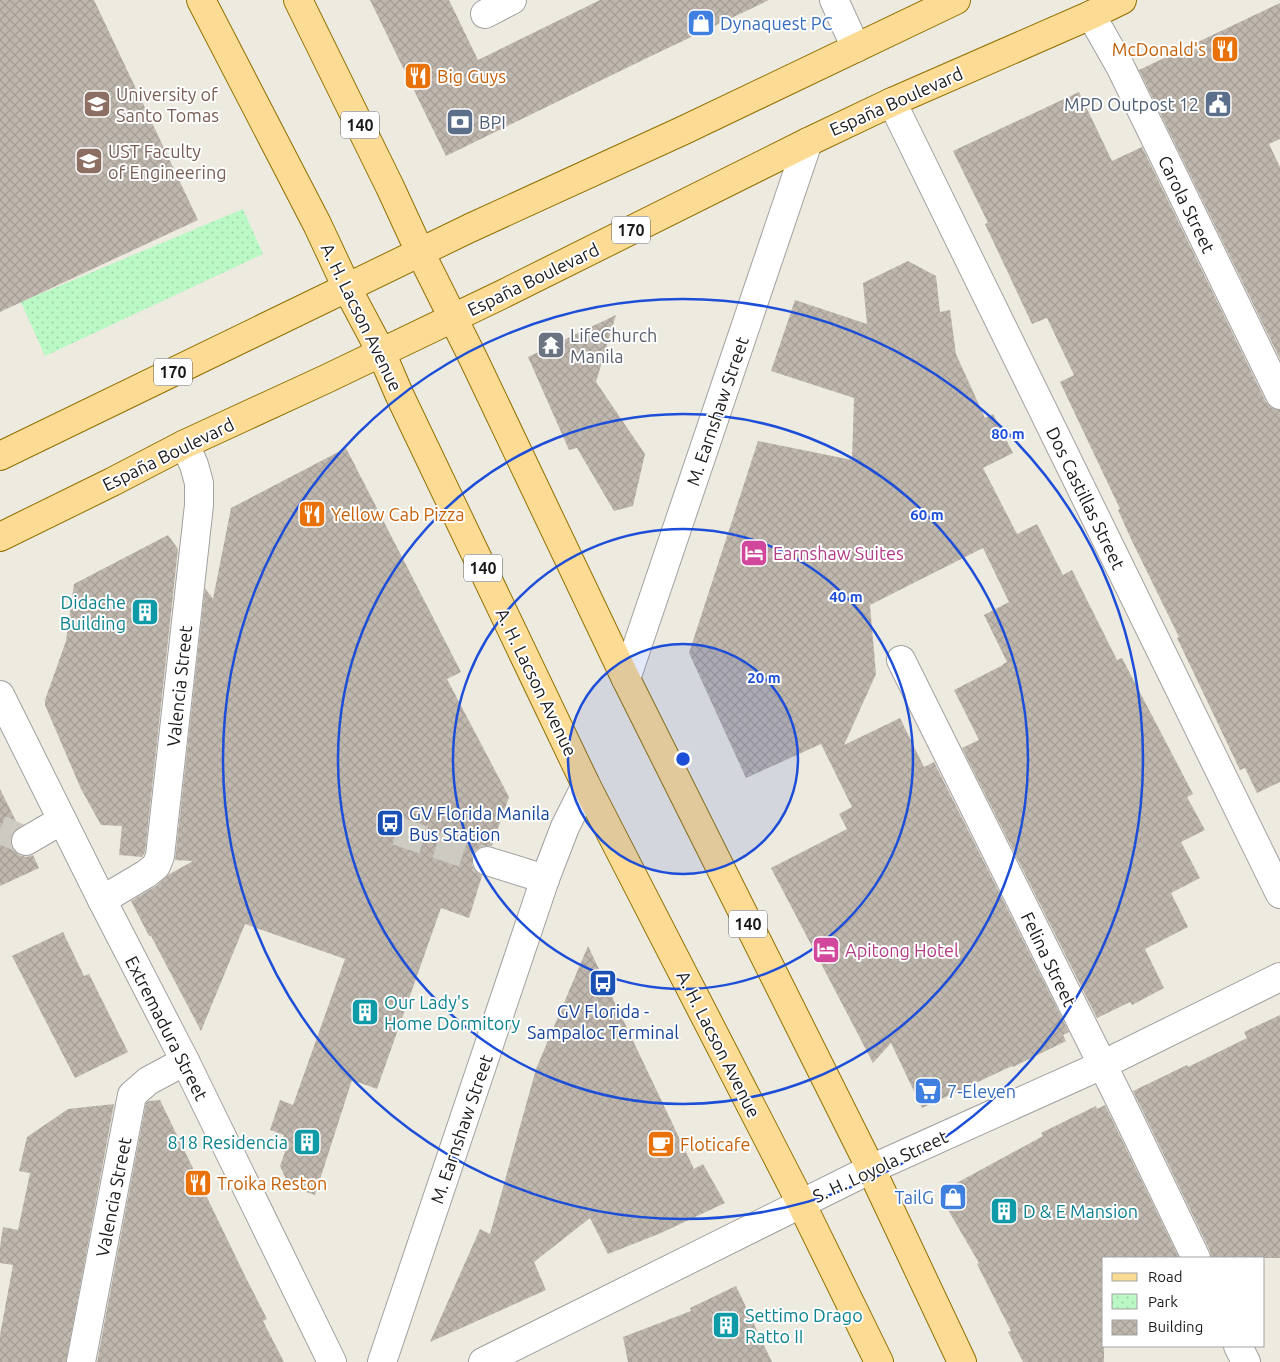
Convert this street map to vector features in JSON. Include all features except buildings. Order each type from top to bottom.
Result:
[{"type":"main road","name":"A. H. Lacson Avenue","points":[[201,0],[381,352],[399,394],[586,784],[801,1203],[879,1362]]},
{"type":"main road","name":"140","points":[[298,0],[454,318],[626,679],[871,1169],[962,1362]]},
{"type":"main road","name":"170","points":[[0,456],[420,252],[682,131],[956,0]]},
{"type":"main road","name":"España Boulevard","points":[[0,537],[184,444],[454,318],[808,142],[892,102],[1122,0]]},
{"type":"street","points":[[485,14],[512,0]]},
{"type":"street","points":[[834,0],[856,48]]},
{"type":"street","name":"Carola Street","points":[[1091,15],[1120,66],[1280,395]]},
{"type":"street","name":"Dos Castillas Street","points":[[892,102],[1280,894]]},
{"type":"street","name":"M. Earnshaw Street","points":[[626,679],[808,142]]},
{"type":"street","name":"Valencia Street","points":[[102,900],[146,874],[156,866],[160,856],[199,505],[199,483],[194,465],[184,444]]},
{"type":"street","name":"Felina Street","points":[[901,660],[1196,1257]]},
{"type":"street","name":"Extremadura Street","points":[[2,706],[185,1061],[332,1362]]},
{"type":"street","name":"M. Earnshaw Street","points":[[382,1362],[546,879],[565,827],[586,784]]},
{"type":"street","points":[[26,841],[62,820]]},
{"type":"street","points":[[487,861],[546,879]]},
{"type":"street","name":"S. H. Loyola Street","points":[[483,1362],[871,1169],[1102,1065],[1280,977]]},
{"type":"street","name":"Valencia Street","points":[[81,1362],[132,1095],[148,1081],[185,1061]]},
{"type":"street","points":[[1238,1347],[1246,1362]]},
{"type":"green space","points":[[243,209],[263,254],[45,356],[21,302]]},
{"type":"tunnel","points":[[0,829],[26,841]]},
{"type":"tunnel","points":[[397,831],[487,861]]},
{"type":"place","name":"Dynaquest PC","points":[[701,23]]},
{"type":"place","name":"McDonald's","points":[[1225,49]]},
{"type":"place","name":"Big Guys","points":[[418,76]]},
{"type":"place","name":"University of Santo Tomas","points":[[97,104]]},
{"type":"place","name":"MPD Outpost 12","points":[[1218,104]]},
{"type":"place","name":"BPI","points":[[460,122]]},
{"type":"place","name":"UST Faculty of Engineering","points":[[89,161]]},
{"type":"place","name":"LifeChurch Manila","points":[[551,345]]},
{"type":"place","name":"Yellow Cab Pizza","points":[[312,514]]},
{"type":"place","name":"Earnshaw Suites","points":[[754,553]]},
{"type":"place","name":"Didache Building","points":[[145,612]]},
{"type":"place","name":"GV Florida Manila Bus Station","points":[[390,823]]},
{"type":"place","name":"Apitong Hotel","points":[[826,950]]},
{"type":"place","name":"GV Florida - Sampaloc Terminal","points":[[603,983]]},
{"type":"place","name":"Our Lady's Home Dormitory","points":[[365,1012]]},
{"type":"place","name":"7-Eleven","points":[[928,1091]]},
{"type":"place","name":"818 Residencia","points":[[307,1142]]},
{"type":"place","name":"Floticafe","points":[[661,1144]]},
{"type":"place","name":"Troika Reston","points":[[198,1183]]},
{"type":"place","name":"TailG","points":[[953,1197]]},
{"type":"place","name":"D & E Mansion","points":[[1004,1211]]},
{"type":"place","name":"Settimo Drago Ratto II","points":[[726,1325]]}]
